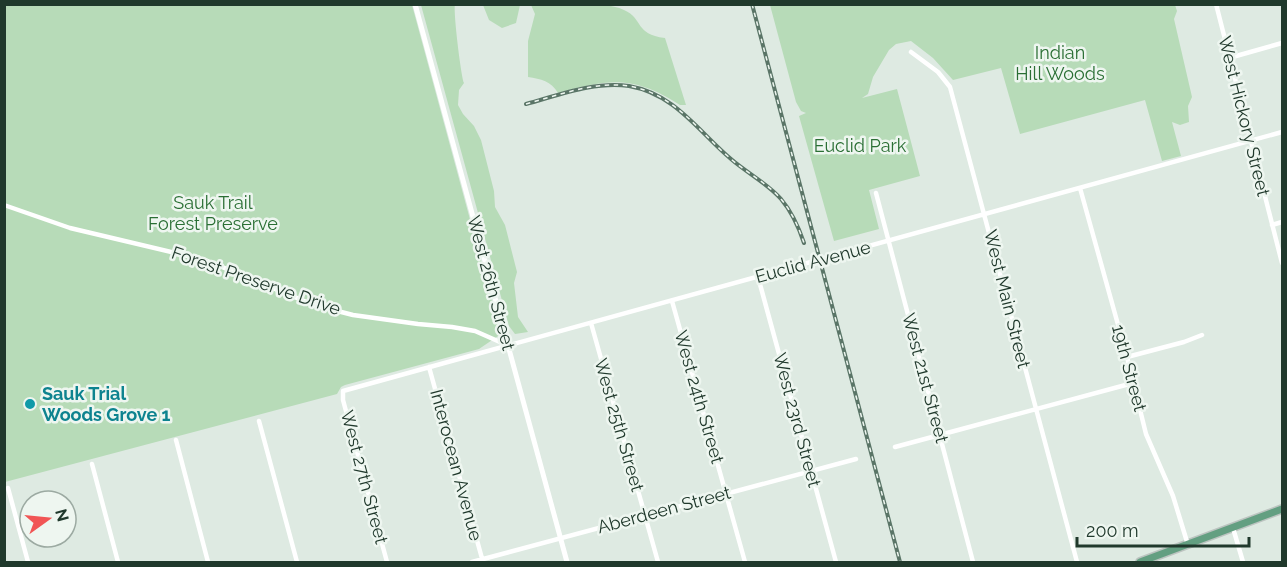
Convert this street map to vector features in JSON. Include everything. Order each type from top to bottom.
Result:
[{"type":"main road","points":[[1142,562],[1282,509]]},
{"type":"street","name":"West 26th Street","points":[[415,4],[567,562]]},
{"type":"street","name":"West Hickory Street","points":[[1216,5],[1282,263]]},
{"type":"street","points":[[1229,58],[1282,43]]},
{"type":"street","name":"West Main Street","points":[[911,52],[938,72],[950,87],[1077,562]]},
{"type":"street","name":"Euclid Avenue","points":[[343,391],[1282,132]]},
{"type":"street","name":"19th Street","points":[[1080,188],[1146,434],[1173,496],[1188,545]]},
{"type":"street","name":"West 21st Street","points":[[876,193],[974,562]]},
{"type":"street","name":"Forest Preserve Drive","points":[[4,205],[70,228],[205,260],[314,305],[353,315],[475,331],[509,345]]},
{"type":"street","points":[[1272,225],[1282,222]]},
{"type":"street","name":"West 23rd Street","points":[[759,277],[810,471],[837,562]]},
{"type":"street","name":"West 24th Street","points":[[672,301],[745,562]]},
{"type":"street","name":"West 25th Street","points":[[591,323],[658,562]]},
{"type":"street","points":[[1127,357],[1192,340],[1202,335]]},
{"type":"street","name":"Interocean Avenue","points":[[429,367],[482,561]]},
{"type":"street","points":[[895,447],[1133,383]]},
{"type":"street","name":"West 27th Street","points":[[343,391],[343,400],[387,562]]},
{"type":"street","points":[[259,421],[297,562]]},
{"type":"street","points":[[176,440],[208,562]]},
{"type":"street","name":"Aberdeen Street","points":[[472,562],[856,459]]},
{"type":"street","points":[[92,464],[118,562]]},
{"type":"street","points":[[8,488],[28,562]]},
{"type":"street","points":[[1233,528],[1243,562]]},
{"type":"green space","points":[[592,4],[624,10],[648,33],[665,38],[686,105],[680,105],[648,88],[634,84],[607,83],[558,93],[545,81],[528,77],[528,41],[535,14],[531,5]]},
{"type":"green space","name":"Sauk Trail Forest Preserve","points":[[5,5],[412,5],[501,334],[479,349],[345,385],[337,394],[5,482]]},
{"type":"green space","points":[[421,5],[455,5],[464,83],[459,90],[458,105],[474,126],[481,140],[494,191],[495,207],[505,225],[517,272],[514,283],[518,317],[528,332],[515,334],[509,326]]},
{"type":"green space","points":[[483,5],[520,5],[516,23],[502,28],[489,20]]},
{"type":"green space","name":"Indian Hill Woods","points":[[770,5],[1175,5],[1177,11],[1174,19],[1192,97],[1188,106],[1189,122],[1180,125],[1172,122],[1181,156],[1162,161],[1145,100],[1020,134],[1001,68],[953,80],[933,58],[911,41],[896,44],[889,50],[873,77],[868,94],[862,98],[897,89],[920,176],[869,190],[879,229],[834,241],[799,116],[806,113],[801,111],[796,102]]},
{"type":"railway","points":[[752,4],[900,562]]},
{"type":"railway","points":[[526,104],[603,85],[629,86],[660,97],[685,115],[731,159],[775,193],[792,215],[804,243]]},
{"type":"place","name":"Sauk Trial Woods Grove 1","points":[[30,404]]},
{"type":"park label","name":"Euclid Park","points":[[860,146]]}]
